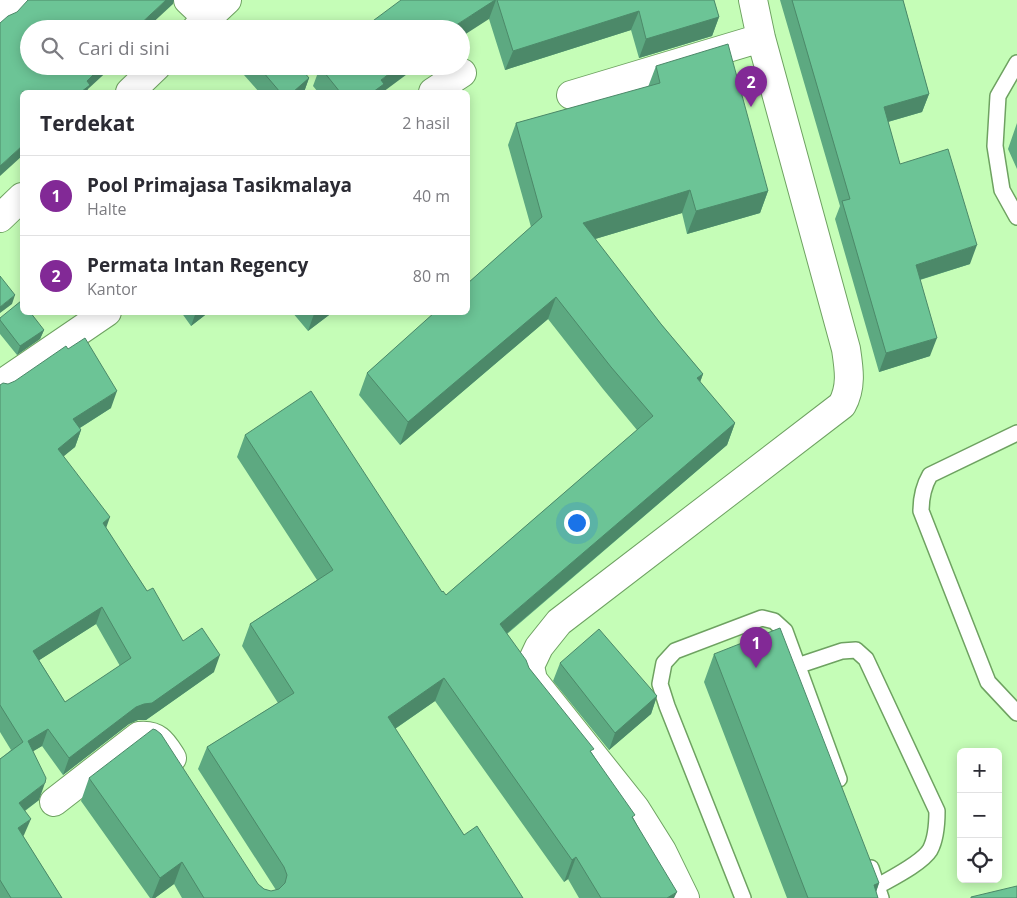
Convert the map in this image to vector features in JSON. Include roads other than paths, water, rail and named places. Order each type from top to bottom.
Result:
[{"type":"street","points":[[0,16],[16,0]]},
{"type":"street","points":[[197,16],[227,0]]},
{"type":"street","points":[[685,898],[662,851],[635,808],[533,680],[530,666],[539,647],[559,622],[842,405],[847,396],[850,384],[846,349],[760,38],[753,0]]},
{"type":"street","points":[[571,95],[760,38]]},
{"type":"street","points":[[132,90],[148,75]]},
{"type":"street","points":[[436,90],[459,75]]},
{"type":"street","points":[[0,218],[20,198]]},
{"type":"street","points":[[0,384],[103,315]]},
{"type":"street","points":[[54,802],[139,736],[148,735],[158,739],[185,778]]},
{"type":"lane","points":[[1017,63],[998,96],[995,146],[1002,190],[1017,217]]},
{"type":"lane","points":[[1017,433],[930,475],[921,497],[921,511],[988,682],[1017,713]]},
{"type":"lane","points":[[743,898],[660,684],[664,663],[675,651],[762,618],[774,621],[785,631],[844,794]]},
{"type":"lane","points":[[797,666],[842,651],[856,650],[866,659],[937,811],[936,829],[929,850],[914,865],[879,892],[868,859]]},
{"type":"place","name":"Permata Intan Regency","points":[[751,107]]},
{"type":"place","name":"Pool Primajasa Tasikmalaya","points":[[756,668]]}]
